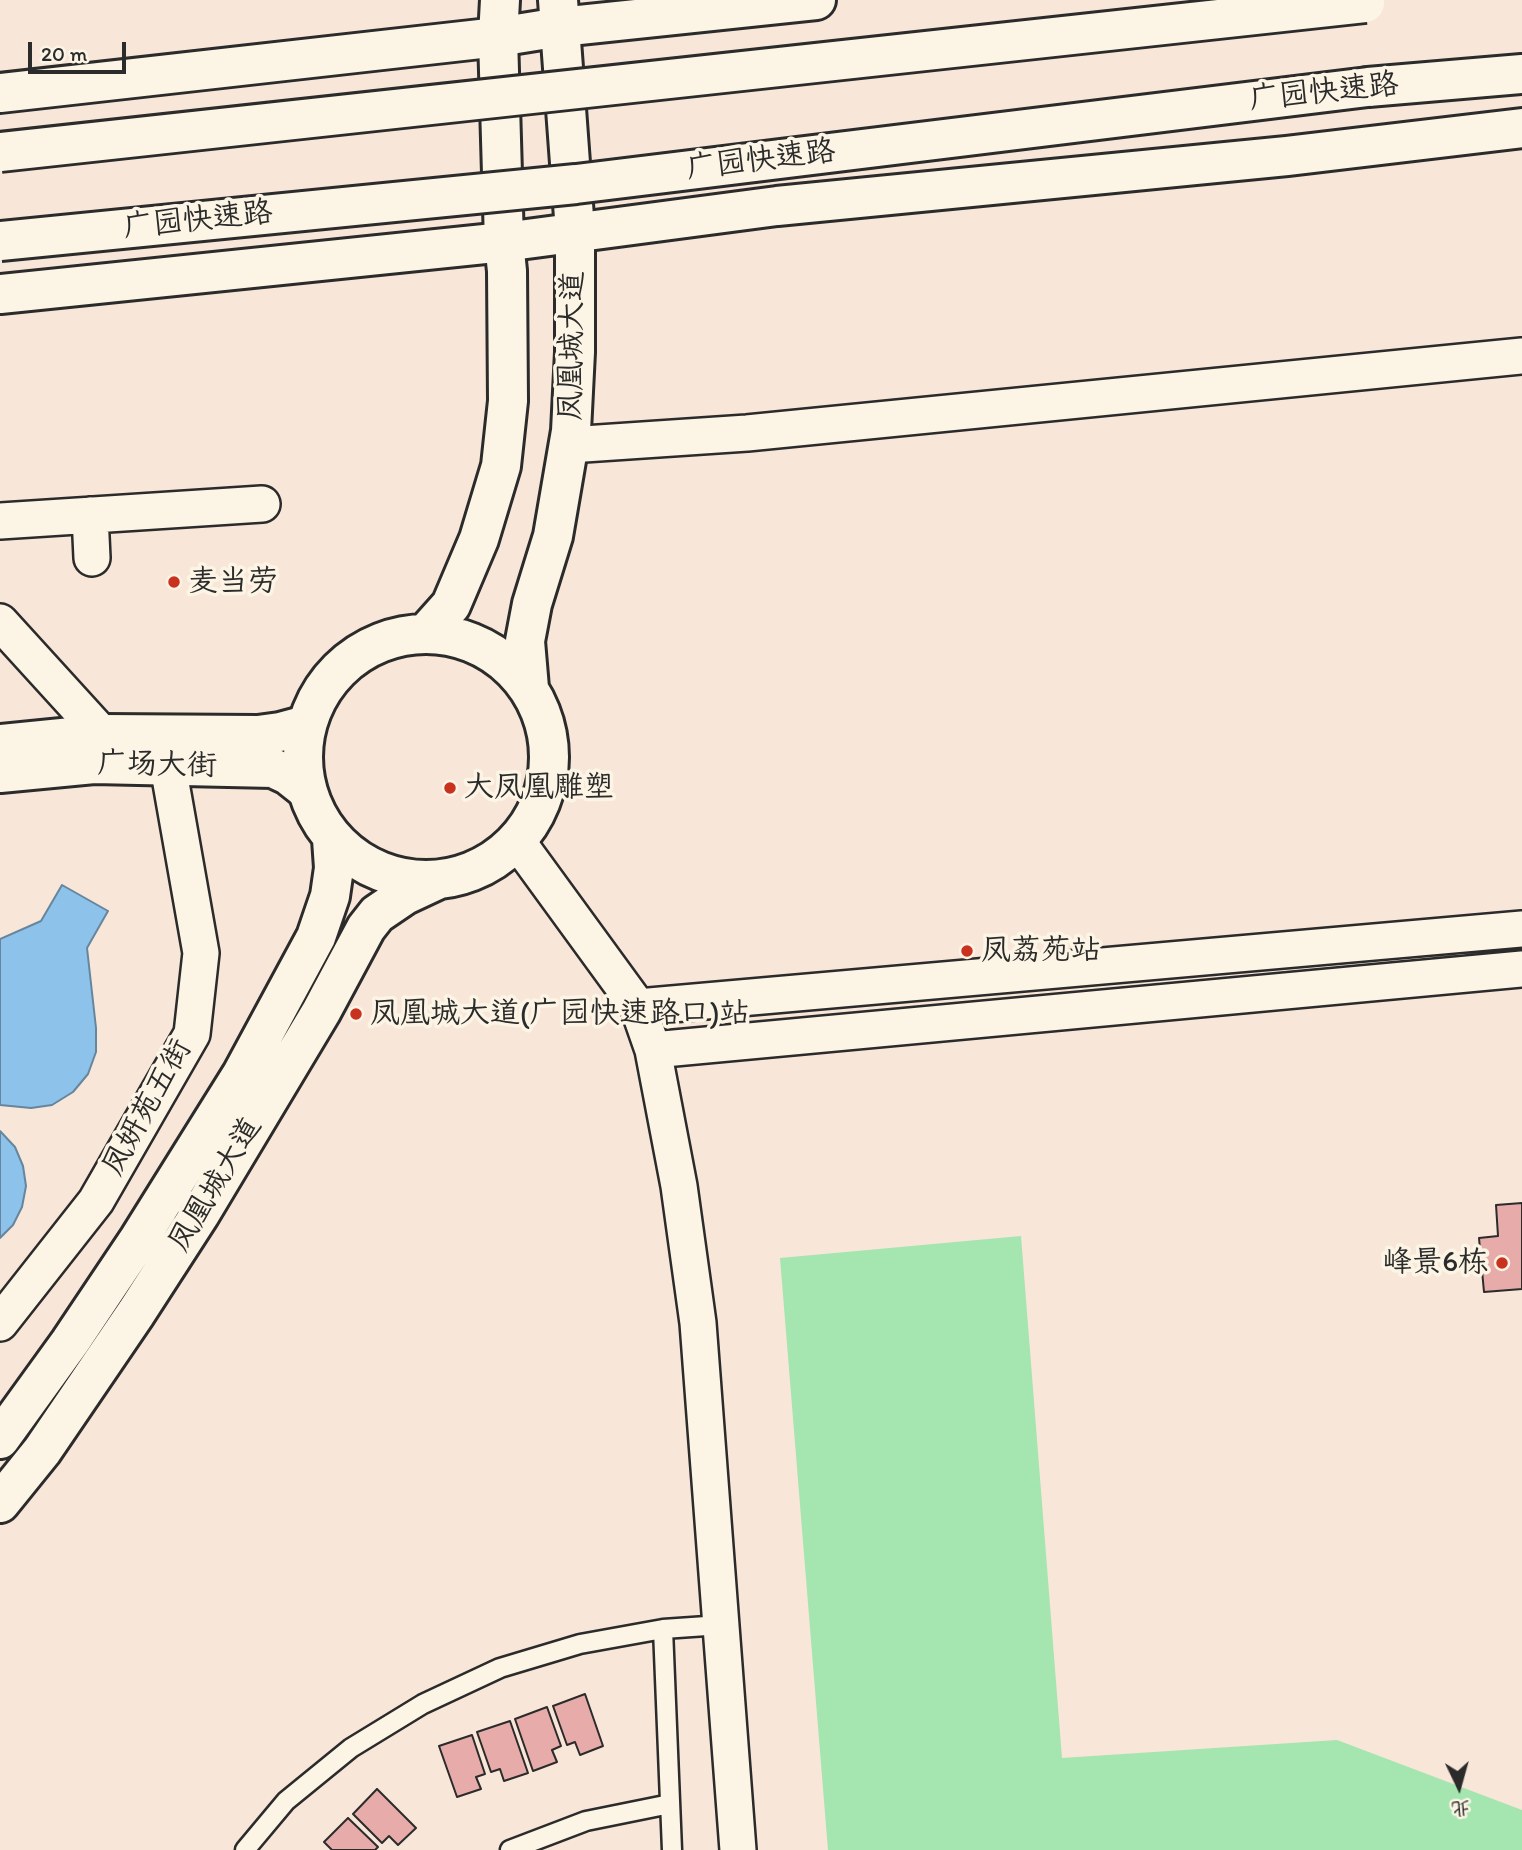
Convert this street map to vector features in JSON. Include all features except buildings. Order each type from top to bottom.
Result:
[{"type":"main road","points":[[0,93],[499,18],[816,0]]},
{"type":"main road","points":[[0,152],[1378,2]]},
{"type":"main road","name":"凤凰城大道","points":[[529,688],[525,641],[532,604],[553,536],[569,445],[575,352],[575,232],[559,14]]},
{"type":"main road","points":[[426,633],[451,605],[479,539],[500,466],[508,401],[499,18]]},
{"type":"main road","name":"广园快速路","points":[[0,240],[576,184],[1368,87],[1522,74]]},
{"type":"main road","points":[[0,294],[503,242],[777,206],[1287,156],[1522,128]]},
{"type":"main road","points":[[426,633],[466,640],[501,659],[529,688],[546,726],[550,767],[540,807],[517,841],[484,867],[445,880],[403,880],[364,865],[332,839],[310,804],[301,765],[306,725],[323,688],[350,659],[386,640],[426,633]]},
{"type":"main road","points":[[167,750],[279,732],[306,725]]},
{"type":"main road","name":"广场大街","points":[[0,744],[102,734],[167,750],[273,768],[288,775],[307,790]]},
{"type":"main road","name":"广场大街","points":[[0,773],[94,764],[167,750]]},
{"type":"main road","name":"凤凰城大道","points":[[0,1439],[70,1342],[139,1239],[242,1074],[316,937],[330,896],[334,868],[332,839]]},
{"type":"main road","name":"凤凰城大道","points":[[0,1503],[42,1451],[164,1269],[321,1012],[366,928],[377,914],[405,895],[437,880]]},
{"type":"street","points":[[569,445],[747,433],[1522,356]]},
{"type":"street","points":[[0,521],[262,504]]},
{"type":"street","points":[[90,515],[92,558]]},
{"type":"street","points":[[0,622],[102,734]]},
{"type":"street","name":"凤妍苑五街","points":[[0,1322],[96,1201],[192,1034],[201,953],[167,750]]},
{"type":"street","points":[[517,841],[638,1007],[653,1050],[679,1186],[698,1324],[738,1850]]},
{"type":"street","points":[[638,1007],[1522,929]]},
{"type":"street","points":[[653,1050],[1522,969]]},
{"type":"lane","points":[[245,1850],[295,1793],[351,1748],[423,1704],[500,1668],[580,1644],[663,1629],[721,1625]]},
{"type":"lane","points":[[663,1629],[672,1850]]},
{"type":"lane","points":[[510,1850],[586,1821],[670,1804]]},
{"type":"green space","points":[[1021,1236],[1062,1758],[1337,1740],[1522,1810],[1522,1850],[828,1850],[780,1258]]},
{"type":"water","points":[[62,885],[108,911],[87,948],[96,1052],[88,1074],[73,1092],[52,1105],[31,1108],[0,1105],[0,939],[41,921]]},
{"type":"water","points":[[0,1131],[15,1147],[23,1166],[26,1186],[22,1207],[13,1225],[0,1238]]},
{"type":"place","name":"麦当劳","points":[[174,582]]},
{"type":"place","name":"大凤凰雕塑","points":[[450,788]]},
{"type":"place","name":"凤荔苑站","points":[[967,951]]},
{"type":"place","name":"凤凰城大道(广园快速路口)站","points":[[356,1014]]},
{"type":"place","name":"峰景6栋","points":[[1502,1263]]}]
